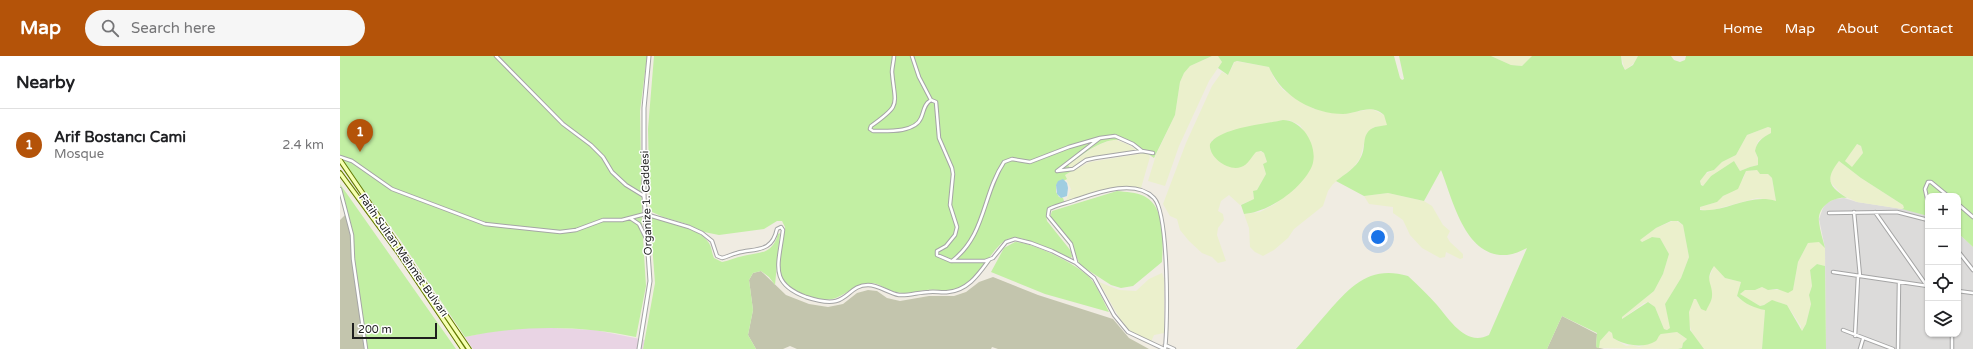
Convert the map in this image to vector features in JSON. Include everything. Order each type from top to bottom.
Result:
[{"type":"main road","name":"Fatih Sultan Mehmet Bulvarı","points":[[340,160],[469,349]]},
{"type":"main road","name":"Fatih Sultan Mehmet Bulvarı","points":[[340,173],[398,252],[462,349]]},
{"type":"street","points":[[496,56],[563,124],[591,145],[602,157],[612,172],[626,185],[644,196]]},
{"type":"street","name":"Organize 1. Caddesi","points":[[639,349],[650,281],[644,196],[644,108],[649,56]]},
{"type":"street","points":[[894,56],[892,71],[896,103],[889,113],[871,126],[871,130],[894,131],[916,125],[920,120],[925,105],[931,100]]},
{"type":"street","points":[[912,56],[919,77],[931,100],[936,103],[939,138],[952,168],[950,205],[957,227],[955,235],[946,246],[937,250],[936,253],[951,262],[989,260]]},
{"type":"street","points":[[951,262],[968,246],[977,231],[983,208],[1004,162],[1012,159],[1030,162],[1069,147],[1100,138],[1115,136],[1133,144],[1142,151]]},
{"type":"street","points":[[1100,138],[1057,171],[1073,169],[1086,160],[1095,158],[1142,151],[1153,153]]},
{"type":"street","points":[[340,157],[352,161],[392,189],[485,224],[560,232],[576,230],[603,220],[630,218],[645,214],[689,227],[702,233],[713,244],[716,256],[722,258],[736,253],[755,251],[765,247],[773,240],[778,228],[782,228],[778,273],[780,279],[792,292],[824,301],[838,301],[852,289],[865,285],[872,285],[898,295],[906,296],[930,291],[947,292],[960,290],[971,283],[989,260],[1006,242],[1015,239],[1031,243],[1076,263],[1094,278],[1114,316],[1128,332],[1164,349],[1167,330],[1165,232],[1157,203],[1154,198],[1142,191],[1118,188],[1107,190],[1049,210],[1048,216],[1071,244],[1076,263]]},
{"type":"street","points":[[1926,193],[1925,189],[1928,182],[1931,182],[1944,193]]},
{"type":"street","points":[[340,189],[352,235],[366,349]]},
{"type":"street","points":[[1961,207],[1973,217]]},
{"type":"street","points":[[1854,212],[1859,276],[1855,336]]},
{"type":"street","points":[[1875,212],[1925,282]]},
{"type":"street","points":[[1829,213],[1897,212],[1925,219]]},
{"type":"street","points":[[630,218],[639,224],[647,240]]},
{"type":"street","points":[[1961,256],[1973,270]]},
{"type":"street","points":[[1833,272],[1925,286]]},
{"type":"street","points":[[1898,349],[1899,282]]},
{"type":"street","points":[[1961,291],[1973,293]]},
{"type":"street","points":[[1843,330],[1855,336],[1893,349]]},
{"type":"street","points":[[1952,337],[1952,349]]},
{"type":"street","points":[[1860,349],[1863,339]]},
{"type":"street","points":[[1165,345],[1174,349]]},
{"type":"shaded area","points":[[1212,56],[1218,56],[1222,62],[1209,81],[1179,146],[1165,186],[1148,181],[1156,155],[1175,115],[1180,82],[1184,73],[1190,66]]},
{"type":"shaded area","points":[[1491,56],[1532,57],[1522,66],[1511,65]]},
{"type":"shaded area","points":[[1621,56],[1638,56],[1634,63],[1625,70]]},
{"type":"shaded area","points":[[1235,61],[1269,67],[1275,80],[1283,90],[1314,109],[1342,114],[1372,109],[1384,115],[1388,123],[1386,126],[1374,127],[1367,133],[1360,158],[1354,167],[1333,184],[1328,191],[1323,206],[1294,229],[1288,238],[1274,250],[1263,256],[1255,252],[1250,247],[1249,228],[1244,214],[1260,212],[1275,204],[1300,181],[1307,172],[1312,153],[1310,141],[1300,125],[1289,120],[1228,132],[1212,140],[1210,150],[1221,163],[1246,164],[1255,152],[1259,151],[1264,153],[1267,162],[1263,164],[1266,174],[1257,190],[1253,192],[1254,199],[1240,205],[1229,195],[1221,201],[1218,211],[1223,214],[1224,220],[1218,228],[1217,235],[1226,261],[1218,263],[1212,257],[1202,253],[1189,241],[1180,230],[1177,219],[1170,216],[1163,204],[1186,143],[1212,86],[1222,72],[1228,75]]},
{"type":"shaded area","points":[[1768,127],[1771,128],[1771,133],[1758,141],[1755,151],[1758,158],[1758,165],[1740,171],[1734,161],[1711,176],[1703,186],[1701,184],[1700,181],[1705,174],[1714,170],[1722,162],[1736,155],[1747,135]]},
{"type":"shaded area","points":[[1114,139],[1129,145],[1137,151],[1087,160],[1071,169],[1068,165],[1098,145]]},
{"type":"shaded area","points":[[1856,144],[1861,146],[1863,153],[1852,168],[1845,161]]},
{"type":"shaded area","points":[[1139,154],[1148,154],[1150,157],[1141,188],[1116,187],[1068,202],[1066,201],[1071,189],[1064,175],[1090,162]]},
{"type":"shaded area","points":[[1839,161],[1861,178],[1903,205],[1904,208],[1902,209],[1857,202],[1844,196],[1831,183],[1829,177],[1829,173]]},
{"type":"shaded area","points":[[1757,170],[1760,174],[1768,174],[1772,178],[1776,201],[1757,198],[1709,211],[1700,209],[1700,207],[1717,202],[1720,198],[1727,194],[1743,179],[1746,171]]},
{"type":"shaded area","points":[[1388,193],[1424,201],[1432,206],[1443,225],[1450,231],[1447,237],[1450,242],[1463,254],[1463,258],[1460,259],[1446,252],[1445,257],[1440,258],[1422,248],[1410,235],[1403,220],[1393,213],[1393,207],[1369,204],[1364,196]]},
{"type":"shaded area","points":[[1844,198],[1857,202],[1909,210],[1925,215],[1925,337],[1961,337],[1961,236],[1973,247],[1973,349],[1826,349],[1825,248],[1819,219],[1823,208],[1827,203],[1835,199]]},
{"type":"shaded area","points":[[346,214],[351,235],[364,349],[340,349],[340,220]]},
{"type":"shaded area","points":[[1675,220],[1683,225],[1689,257],[1681,278],[1665,304],[1671,328],[1667,330],[1664,329],[1656,309],[1649,302],[1644,303],[1622,319],[1622,317],[1654,291],[1663,274],[1669,254],[1660,238],[1652,237],[1642,242],[1640,240],[1656,228]]},
{"type":"shaded area","points":[[1817,241],[1822,243],[1825,248],[1825,266],[1817,264],[1810,270],[1812,286],[1809,295],[1811,304],[1806,324],[1801,332],[1801,326],[1787,305],[1775,301],[1760,306],[1741,295],[1741,292],[1745,290],[1755,290],[1762,287],[1768,290],[1793,290],[1798,262],[1808,243]]},
{"type":"shaded area","points":[[1714,265],[1725,278],[1741,282],[1737,297],[1751,306],[1765,310],[1762,349],[1704,349],[1692,334],[1688,319],[1690,305],[1692,300],[1696,299],[1701,309],[1711,301],[1712,296],[1708,281]]},
{"type":"shaded area","points":[[761,271],[786,295],[809,304],[828,307],[843,304],[857,293],[868,290],[877,291],[887,298],[900,301],[929,296],[954,296],[966,292],[979,282],[993,277],[1038,295],[1113,319],[1129,338],[1149,349],[998,349],[992,347],[991,349],[797,349],[790,346],[783,349],[756,349],[748,335],[753,310],[749,280],[753,273]]},
{"type":"shaded area","points":[[1162,273],[1164,279],[1164,333],[1154,335],[1151,342],[1131,333],[1123,324],[1099,282],[1119,290],[1136,291],[1149,279]]},
{"type":"shaded area","points":[[1562,316],[1597,334],[1596,347],[1604,349],[1547,349]]},
{"type":"shaded area","points":[[533,327],[595,330],[645,340],[643,349],[473,349],[465,337],[488,332]]},
{"type":"shaded area","points":[[1609,331],[1612,333],[1613,338],[1626,346],[1632,345],[1639,347],[1656,341],[1658,336],[1663,333],[1677,332],[1687,339],[1683,343],[1682,348],[1678,349],[1599,348],[1599,342]]},
{"type":"green space","points":[[340,56],[647,56],[640,111],[642,223],[646,286],[636,337],[593,330],[551,328],[508,330],[465,337],[401,241],[340,158]]},
{"type":"green space","points":[[654,56],[1212,56],[1190,66],[1184,73],[1180,82],[1175,115],[1154,158],[1148,154],[1139,153],[1131,144],[1122,140],[1113,140],[1104,142],[1094,147],[1068,165],[1072,171],[1065,175],[1067,179],[1056,185],[1056,192],[1059,197],[1063,198],[1065,204],[1049,209],[1046,215],[1047,221],[1071,251],[1071,258],[1024,239],[1011,238],[1005,241],[993,252],[969,282],[958,289],[926,290],[900,293],[874,283],[866,283],[857,286],[834,299],[827,300],[808,296],[796,291],[787,285],[782,277],[780,260],[785,227],[782,221],[777,221],[764,229],[719,235],[704,232],[687,224],[663,217],[650,211],[648,129]]},
{"type":"green space","points":[[1218,56],[1394,56],[1400,78],[1402,80],[1404,79],[1399,56],[1491,56],[1511,65],[1522,66],[1532,56],[1621,56],[1622,64],[1625,70],[1633,65],[1638,56],[1671,56],[1674,60],[1680,62],[1685,60],[1686,56],[1973,56],[1973,247],[1961,236],[1961,193],[1925,193],[1925,215],[1902,209],[1904,208],[1903,205],[1861,178],[1839,161],[1830,177],[1831,182],[1832,186],[1836,190],[1847,198],[1836,199],[1823,207],[1819,217],[1819,222],[1825,248],[1819,242],[1808,243],[1798,262],[1793,290],[1788,293],[1777,289],[1768,290],[1762,287],[1755,290],[1745,290],[1740,294],[1760,306],[1772,300],[1787,305],[1802,331],[1806,324],[1811,304],[1809,295],[1812,286],[1810,270],[1817,264],[1825,266],[1826,349],[1762,349],[1765,310],[1750,305],[1740,299],[1737,296],[1741,282],[1725,278],[1714,266],[1709,279],[1712,292],[1711,302],[1706,311],[1701,309],[1696,299],[1694,299],[1689,312],[1690,330],[1704,349],[1678,349],[1682,348],[1683,343],[1687,339],[1677,332],[1661,334],[1656,341],[1645,345],[1634,345],[1623,343],[1613,338],[1612,333],[1609,331],[1600,341],[1599,348],[1596,347],[1597,333],[1562,316],[1547,349],[1296,349],[1336,303],[1353,286],[1362,280],[1383,273],[1395,273],[1408,276],[1434,301],[1453,324],[1466,335],[1481,338],[1489,335],[1527,248],[1507,255],[1493,253],[1481,247],[1471,237],[1463,225],[1456,211],[1441,170],[1424,201],[1388,193],[1364,196],[1336,181],[1359,161],[1363,153],[1367,133],[1375,127],[1387,125],[1384,115],[1379,111],[1370,109],[1343,114],[1320,111],[1290,95],[1281,87],[1269,67],[1237,61],[1234,62],[1228,75],[1218,68],[1222,62]],"holes":[[[1768,127],[1771,128],[1771,133],[1760,140],[1755,151],[1758,158],[1758,165],[1740,171],[1734,161],[1711,176],[1703,186],[1701,185],[1700,181],[1707,172],[1714,170],[1722,162],[1736,155],[1747,135]],[[1857,144],[1861,146],[1863,153],[1852,167],[1845,161]],[[1757,170],[1760,174],[1768,174],[1772,178],[1776,201],[1756,199],[1719,209],[1700,210],[1700,207],[1717,202],[1723,196],[1738,189],[1746,171]],[[1671,221],[1678,221],[1683,225],[1689,257],[1681,278],[1665,304],[1670,328],[1667,330],[1664,329],[1655,307],[1648,302],[1622,319],[1622,317],[1654,291],[1663,274],[1669,254],[1660,238],[1652,237],[1642,242],[1640,240],[1656,228]]]},
{"type":"green space","points":[[1283,120],[1290,121],[1297,125],[1308,136],[1313,151],[1314,159],[1312,166],[1301,183],[1284,198],[1264,209],[1244,214],[1241,205],[1254,199],[1253,191],[1257,190],[1266,174],[1263,164],[1267,162],[1264,153],[1261,151],[1256,152],[1243,166],[1236,168],[1220,162],[1212,154],[1210,144],[1223,134],[1233,130]]},
{"type":"green space","points":[[340,184],[456,349],[364,349],[351,235]]},
{"type":"green space","points":[[1117,191],[1138,194],[1151,201],[1160,216],[1163,235],[1162,262],[1133,286],[1121,288],[1111,285],[1080,265],[1070,242],[1050,217],[1052,211]]},
{"type":"green space","points":[[650,217],[674,223],[698,232],[709,243],[714,258],[722,262],[760,253],[769,249],[780,233],[775,285],[769,277],[761,271],[753,273],[749,280],[753,310],[748,335],[756,349],[643,349],[655,283]]},
{"type":"green space","points":[[1015,242],[1044,250],[1077,267],[1091,279],[1109,312],[1045,294],[991,272],[1004,248]]},
{"type":"water","points":[[1063,179],[1067,183],[1068,188],[1067,196],[1061,198],[1057,194],[1056,185],[1058,181]]},
{"type":"place","name":"Arif Bostancı Cami","points":[[360,152]]}]
